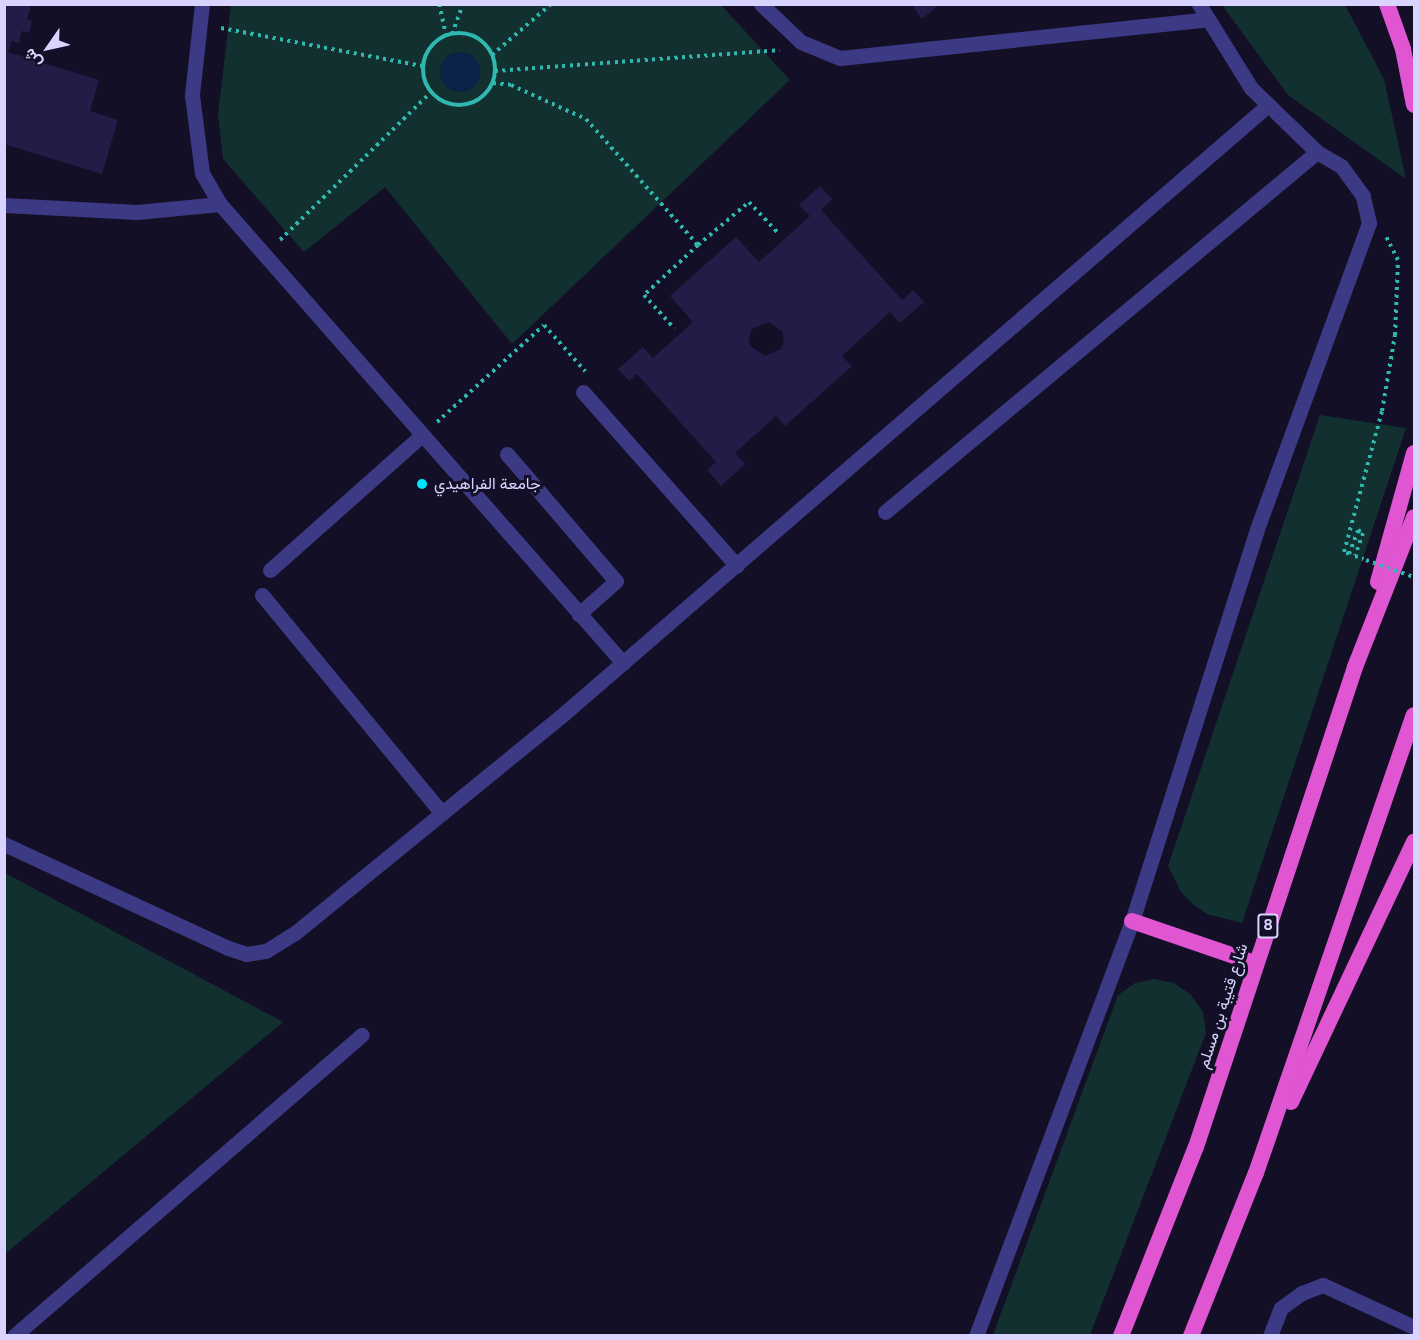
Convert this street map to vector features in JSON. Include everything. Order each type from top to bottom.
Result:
[{"type":"highway","points":[[1387,4],[1403,49],[1414,105]]},
{"type":"highway","points":[[1355,667],[1414,453]]},
{"type":"highway","name":"شارع قتيبة بن مسلم","points":[[1121,1335],[1196,1147],[1255,963],[1355,667],[1414,516]]},
{"type":"highway","points":[[1191,1335],[1256,1173],[1414,716]]},
{"type":"highway","points":[[1256,1173],[1414,842]]},
{"type":"highway","points":[[1132,921],[1255,963]]},
{"type":"street","points":[[202,4],[192,94],[202,172],[220,204],[623,663]]},
{"type":"street","points":[[761,4],[801,42],[840,58],[1208,19]]},
{"type":"street","points":[[976,1335],[1132,921],[1257,529],[1369,223],[1363,196],[1341,166],[1317,152],[1251,88],[1199,4]]},
{"type":"street","points":[[4,844],[246,954],[266,951],[295,933],[623,663],[1268,105]]},
{"type":"street","points":[[885,512],[1317,152]]},
{"type":"street","points":[[4,205],[137,212],[220,204]]},
{"type":"street","points":[[583,392],[737,566]]},
{"type":"street","points":[[270,570],[422,435]]},
{"type":"street","points":[[507,454],[616,581],[579,614]]},
{"type":"street","points":[[262,595],[442,813]]},
{"type":"street","points":[[14,1335],[362,1035]]},
{"type":"street","points":[[1270,1335],[1281,1308],[1302,1293],[1323,1285],[1414,1327]]},
{"type":"path","points":[[439,4],[449,35]]},
{"type":"path","points":[[449,35],[463,4]]},
{"type":"path","points":[[492,55],[551,4]]},
{"type":"path","points":[[200,24],[423,66]]},
{"type":"path","points":[[465,33],[480,39],[492,55],[495,71],[493,84],[484,97],[470,105],[453,106],[431,92],[423,66],[435,42],[449,35],[465,33]]},
{"type":"path","points":[[495,71],[814,48]]},
{"type":"path","points":[[493,84],[521,89],[586,118],[698,245]]},
{"type":"path","points":[[264,255],[431,92]]},
{"type":"path","points":[[674,328],[644,295],[698,245],[749,202],[778,233]]},
{"type":"path","points":[[1355,556],[1363,533],[1358,530],[1349,554],[1344,552],[1382,411],[1395,334],[1398,260],[1385,234],[1369,223]]},
{"type":"path","points":[[422,435],[544,326],[595,382],[583,392]]},
{"type":"path","points":[[1366,560],[1414,577]]},
{"type":"green space","points":[[231,5],[721,5],[790,80],[512,344],[385,187],[304,252],[223,159],[218,114]]},
{"type":"green space","points":[[1222,5],[1345,5],[1384,79],[1406,179],[1288,95]]},
{"type":"green space","points":[[1320,415],[1406,428],[1242,923],[1207,914],[1194,905],[1181,892],[1168,866]]},
{"type":"green space","points":[[5,873],[283,1022],[5,1254]]},
{"type":"green space","points":[[1154,979],[1174,983],[1191,995],[1203,1012],[1206,1033],[1090,1335],[993,1335],[1118,995],[1135,983]]},
{"type":"water","points":[[460,52],[474,58],[480,72],[474,86],[460,92],[446,86],[440,72],[446,58]]},
{"type":"building","points":[[4,4],[31,6],[27,19],[32,21],[29,33],[22,31],[19,43],[12,41],[8,52],[99,80],[90,111],[118,120],[102,174],[4,144]]},
{"type":"building","points":[[911,4],[940,4],[922,19]]},
{"type":"building","points":[[820,186],[832,199],[821,210],[902,300],[913,290],[924,302],[900,323],[890,312],[842,356],[852,366],[785,426],[776,416],[735,453],[745,464],[721,486],[707,470],[716,462],[637,374],[629,381],[618,369],[643,347],[653,358],[693,322],[670,296],[736,237],[759,262],[810,216],[799,205]],"holes":[[[768,322],[782,331],[784,341],[781,349],[765,356],[750,346],[749,337],[752,329]]]},
{"type":"place","name":"جامعة الفراهيدي","points":[[422,484]]}]
